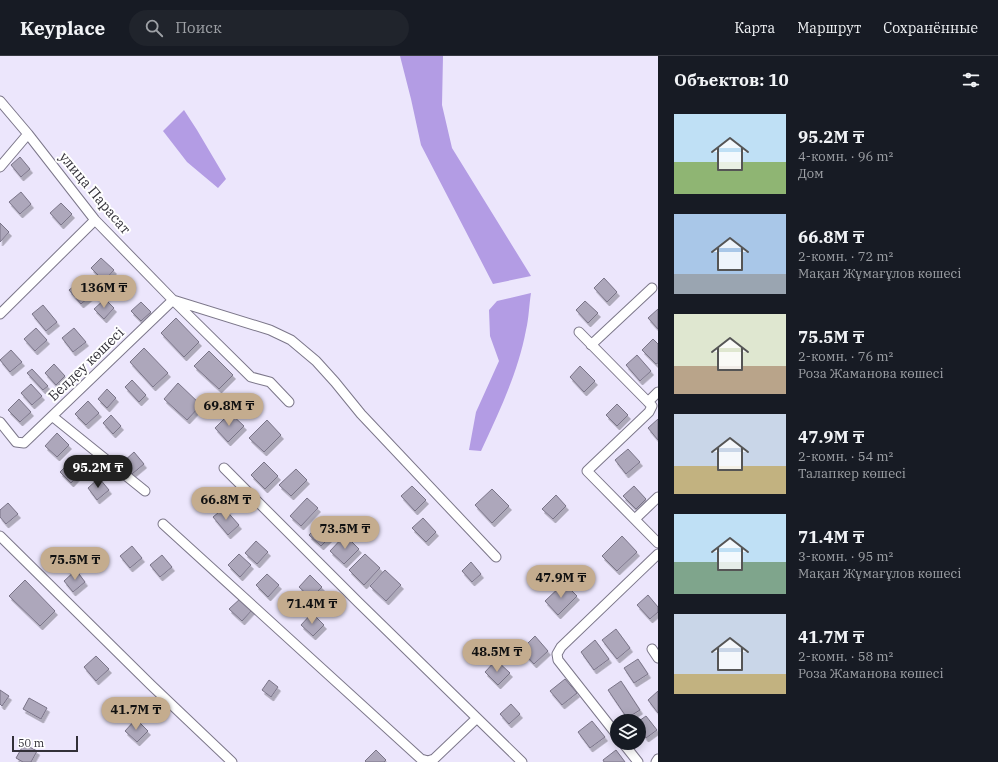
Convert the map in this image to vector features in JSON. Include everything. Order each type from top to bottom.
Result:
[{"type":"street","name":"улица Парасат","points":[[0,101],[28,134],[95,220],[172,300],[252,377],[270,382],[289,402]]},
{"type":"street","points":[[0,167],[28,134]]},
{"type":"street","points":[[0,314],[95,220]]},
{"type":"street","points":[[592,345],[652,288]]},
{"type":"street","points":[[172,300],[270,330],[291,340],[316,361],[361,414],[496,557]]},
{"type":"street","name":"Белдеу көшесі","points":[[0,422],[16,442],[24,443],[172,300]]},
{"type":"street","points":[[579,332],[652,406],[649,412],[587,471],[658,543]]},
{"type":"street","points":[[648,402],[658,392]]},
{"type":"street","points":[[52,416],[145,491]]},
{"type":"street","points":[[224,468],[359,604],[522,762]]},
{"type":"street","points":[[635,519],[658,497]]},
{"type":"street","points":[[163,524],[421,759],[428,761],[434,759],[477,718]]},
{"type":"street","points":[[0,536],[151,685],[232,762]]},
{"type":"street","points":[[610,726],[558,660],[557,654],[561,647],[658,554]]},
{"type":"street","points":[[652,648],[658,658]]},
{"type":"street","points":[[629,750],[638,762]]},
{"type":"shaded area","points":[[400,56],[443,56],[442,105],[452,148],[531,276],[493,284],[421,145]]},
{"type":"shaded area","points":[[184,110],[226,179],[218,188],[187,162],[163,131]]},
{"type":"shaded area","points":[[531,293],[528,321],[523,346],[513,377],[481,451],[469,450],[476,412],[499,361],[490,336],[489,310],[497,301]]},
{"type":"building","points":[[20,157],[30,169],[21,177],[11,165]]},
{"type":"building","points":[[21,192],[31,204],[20,214],[9,202]]},
{"type":"building","points":[[61,203],[72,214],[61,225],[50,213]]},
{"type":"building","points":[[0,223],[9,232],[0,242]]},
{"type":"building","points":[[101,258],[114,270],[104,281],[91,268]]},
{"type":"building","points":[[604,278],[617,292],[607,302],[594,288]]},
{"type":"building","points":[[82,280],[94,293],[81,304],[69,290]]},
{"type":"building","points":[[105,299],[114,308],[104,319],[94,309]]},
{"type":"building","points":[[585,301],[598,313],[588,323],[576,310]]},
{"type":"building","points":[[141,302],[151,312],[141,321],[131,311]]},
{"type":"building","points":[[43,305],[57,322],[46,331],[32,314]]},
{"type":"building","points":[[658,309],[658,329],[648,318]]},
{"type":"building","points":[[176,318],[199,342],[184,357],[161,333]]},
{"type":"building","points":[[36,328],[47,340],[35,351],[24,339]]},
{"type":"building","points":[[74,328],[86,342],[73,352],[62,338]]},
{"type":"building","points":[[653,339],[658,344],[658,363],[656,364],[642,350]]},
{"type":"building","points":[[144,348],[168,373],[153,387],[130,362]]},
{"type":"building","points":[[11,350],[22,362],[10,372],[0,360]]},
{"type":"building","points":[[209,351],[233,375],[219,389],[194,366]]},
{"type":"building","points":[[637,355],[651,371],[640,381],[626,365]]},
{"type":"building","points":[[54,364],[65,376],[56,385],[45,373]]},
{"type":"building","points":[[580,366],[595,381],[584,392],[570,377]]},
{"type":"building","points":[[32,369],[48,386],[43,390],[27,373]]},
{"type":"building","points":[[132,380],[146,395],[139,402],[125,387]]},
{"type":"building","points":[[178,383],[201,405],[187,420],[164,399]]},
{"type":"building","points":[[31,384],[42,396],[32,405],[21,393]]},
{"type":"building","points":[[107,389],[116,398],[107,408],[98,399]]},
{"type":"building","points":[[19,399],[31,412],[20,422],[8,410]]},
{"type":"building","points":[[88,401],[99,413],[86,425],[75,414]]},
{"type":"building","points":[[617,404],[628,415],[617,426],[606,415]]},
{"type":"building","points":[[230,413],[244,426],[228,442],[215,428]]},
{"type":"building","points":[[111,415],[121,426],[113,434],[103,423]]},
{"type":"building","points":[[658,419],[658,440],[648,428]]},
{"type":"building","points":[[267,420],[281,435],[264,452],[249,438]]},
{"type":"building","points":[[57,433],[69,445],[57,457],[45,446]]},
{"type":"building","points":[[628,449],[640,462],[626,474],[615,460]]},
{"type":"building","points":[[134,452],[144,464],[132,474],[122,463]]},
{"type":"building","points":[[74,458],[85,468],[71,483],[60,472]]},
{"type":"building","points":[[264,462],[278,476],[265,489],[251,475]]},
{"type":"building","points":[[296,469],[307,480],[291,496],[279,485]]},
{"type":"building","points":[[99,478],[109,490],[97,500],[88,488]]},
{"type":"building","points":[[412,486],[426,500],[415,511],[401,496]]},
{"type":"building","points":[[634,486],[646,499],[636,509],[623,496]]},
{"type":"building","points":[[492,489],[509,506],[492,523],[475,505]]},
{"type":"building","points":[[556,495],[566,506],[553,519],[542,509]]},
{"type":"building","points":[[307,498],[318,508],[301,526],[290,516]]},
{"type":"building","points":[[8,503],[18,514],[6,524],[0,517],[0,510]]},
{"type":"building","points":[[224,508],[239,525],[228,535],[213,517]]},
{"type":"building","points":[[326,517],[338,529],[321,546],[309,535]]},
{"type":"building","points":[[423,518],[436,532],[426,542],[412,528]]},
{"type":"building","points":[[345,535],[359,549],[344,564],[330,551]]},
{"type":"building","points":[[622,536],[637,552],[617,571],[602,556]]},
{"type":"building","points":[[256,541],[268,552],[257,564],[245,553]]},
{"type":"building","points":[[132,546],[142,558],[130,568],[120,556]]},
{"type":"building","points":[[239,554],[251,565],[240,577],[228,565]]},
{"type":"building","points":[[365,554],[380,568],[364,585],[349,570]]},
{"type":"building","points":[[162,555],[172,567],[160,577],[150,565]]},
{"type":"building","points":[[471,562],[481,574],[472,582],[462,571]]},
{"type":"building","points":[[76,570],[85,582],[73,592],[64,581]]},
{"type":"building","points":[[385,570],[401,585],[386,601],[370,586]]},
{"type":"building","points":[[267,574],[279,585],[268,597],[256,585]]},
{"type":"building","points":[[310,575],[322,587],[311,598],[299,587]]},
{"type":"building","points":[[25,580],[55,611],[40,626],[9,596]]},
{"type":"building","points":[[564,583],[577,596],[558,615],[545,601]]},
{"type":"building","points":[[648,595],[658,607],[658,612],[650,619],[637,605]]},
{"type":"building","points":[[241,598],[253,609],[242,621],[229,609]]},
{"type":"building","points":[[312,613],[324,625],[313,636],[301,625]]},
{"type":"building","points":[[616,629],[630,648],[617,659],[602,640]]},
{"type":"building","points":[[535,636],[548,651],[534,664],[521,650]]},
{"type":"building","points":[[595,640],[609,659],[594,670],[581,652]]},
{"type":"building","points":[[96,656],[109,669],[96,681],[84,667]]},
{"type":"building","points":[[638,659],[648,674],[634,683],[624,668]]},
{"type":"building","points":[[496,660],[510,673],[498,685],[485,672]]},
{"type":"building","points":[[565,679],[577,693],[562,705],[550,691]]},
{"type":"building","points":[[269,680],[278,687],[271,697],[262,690]]},
{"type":"building","points":[[621,681],[640,710],[634,714],[624,714],[608,690]]},
{"type":"building","points":[[0,690],[9,696],[2,706],[0,704]]},
{"type":"building","points":[[658,691],[658,713],[648,700]]},
{"type":"building","points":[[29,698],[47,708],[41,719],[23,709]]},
{"type":"building","points":[[511,704],[520,714],[509,724],[500,714]]},
{"type":"building","points":[[646,716],[657,730],[646,738]]},
{"type":"building","points":[[136,719],[148,731],[137,742],[125,731]]},
{"type":"building","points":[[592,721],[605,737],[590,748],[578,732]]},
{"type":"building","points":[[24,744],[37,751],[31,762],[23,762],[16,758]]},
{"type":"building","points":[[376,750],[386,760],[384,762],[366,762],[365,761]]},
{"type":"building","points":[[616,750],[625,762],[604,762],[603,760]]}]
